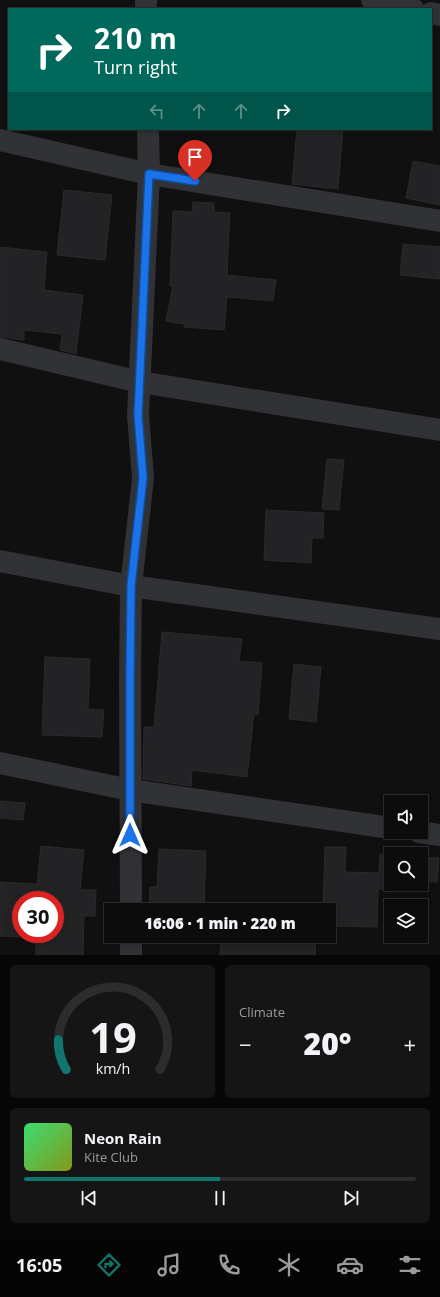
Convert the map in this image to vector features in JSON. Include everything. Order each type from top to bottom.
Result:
[{"type":"street","points":[[372,0],[408,8]]},
{"type":"street","points":[[131,903],[131,586],[143,478],[138,415],[149,174],[148,130]]},
{"type":"street","points":[[0,140],[149,174],[440,220]]},
{"type":"street","points":[[0,349],[140,382],[440,430]]},
{"type":"street","points":[[0,561],[131,586],[440,629]]},
{"type":"street","points":[[0,764],[130,790],[384,827]]},
{"type":"street","points":[[428,833],[440,835]]},
{"type":"street","points":[[131,943],[131,955]]},
{"type":"building","points":[[297,130],[343,130],[338,189],[292,184]]},
{"type":"building","points":[[413,161],[440,166],[440,205],[406,198]]},
{"type":"building","points":[[64,190],[112,195],[105,260],[57,255]]},
{"type":"building","points":[[193,202],[214,203],[214,212],[230,213],[227,275],[276,280],[273,301],[227,297],[224,330],[184,327],[184,324],[166,321],[173,286],[170,286],[173,211],[192,212]]},
{"type":"building","points":[[403,244],[440,247],[440,279],[400,275]]},
{"type":"building","points":[[0,247],[47,252],[44,290],[83,295],[76,354],[60,350],[62,334],[24,330],[24,340],[0,337]]},
{"type":"building","points":[[327,459],[344,460],[339,510],[322,509]]},
{"type":"building","points":[[266,510],[324,513],[323,538],[312,538],[311,563],[264,560]]},
{"type":"building","points":[[162,632],[242,639],[239,661],[262,663],[258,715],[254,714],[247,777],[192,770],[191,786],[143,779],[144,727],[154,727]]},
{"type":"building","points":[[45,657],[90,659],[88,709],[104,710],[102,737],[42,735]]},
{"type":"building","points":[[294,664],[321,667],[316,722],[289,719]]},
{"type":"building","points":[[0,801],[25,803],[23,820],[0,818]]},
{"type":"building","points":[[41,846],[84,850],[80,890],[96,890],[95,916],[84,916],[83,955],[36,955],[36,943],[64,943],[64,891],[12,891],[12,937],[0,936],[0,882],[37,884]]},
{"type":"building","points":[[325,847],[346,847],[345,872],[379,873],[380,854],[384,854],[384,889],[378,889],[377,927],[336,926],[336,903],[323,903]]},
{"type":"building","points":[[159,849],[206,851],[204,903],[149,903],[150,887],[157,887]]},
{"type":"building","points":[[428,857],[439,858],[437,882],[428,881]]},
{"type":"building","points":[[221,943],[316,943],[315,955],[220,955]]},
{"type":"route","points":[[130,835],[131,586],[143,478],[138,415],[149,174],[195,181]]}]
